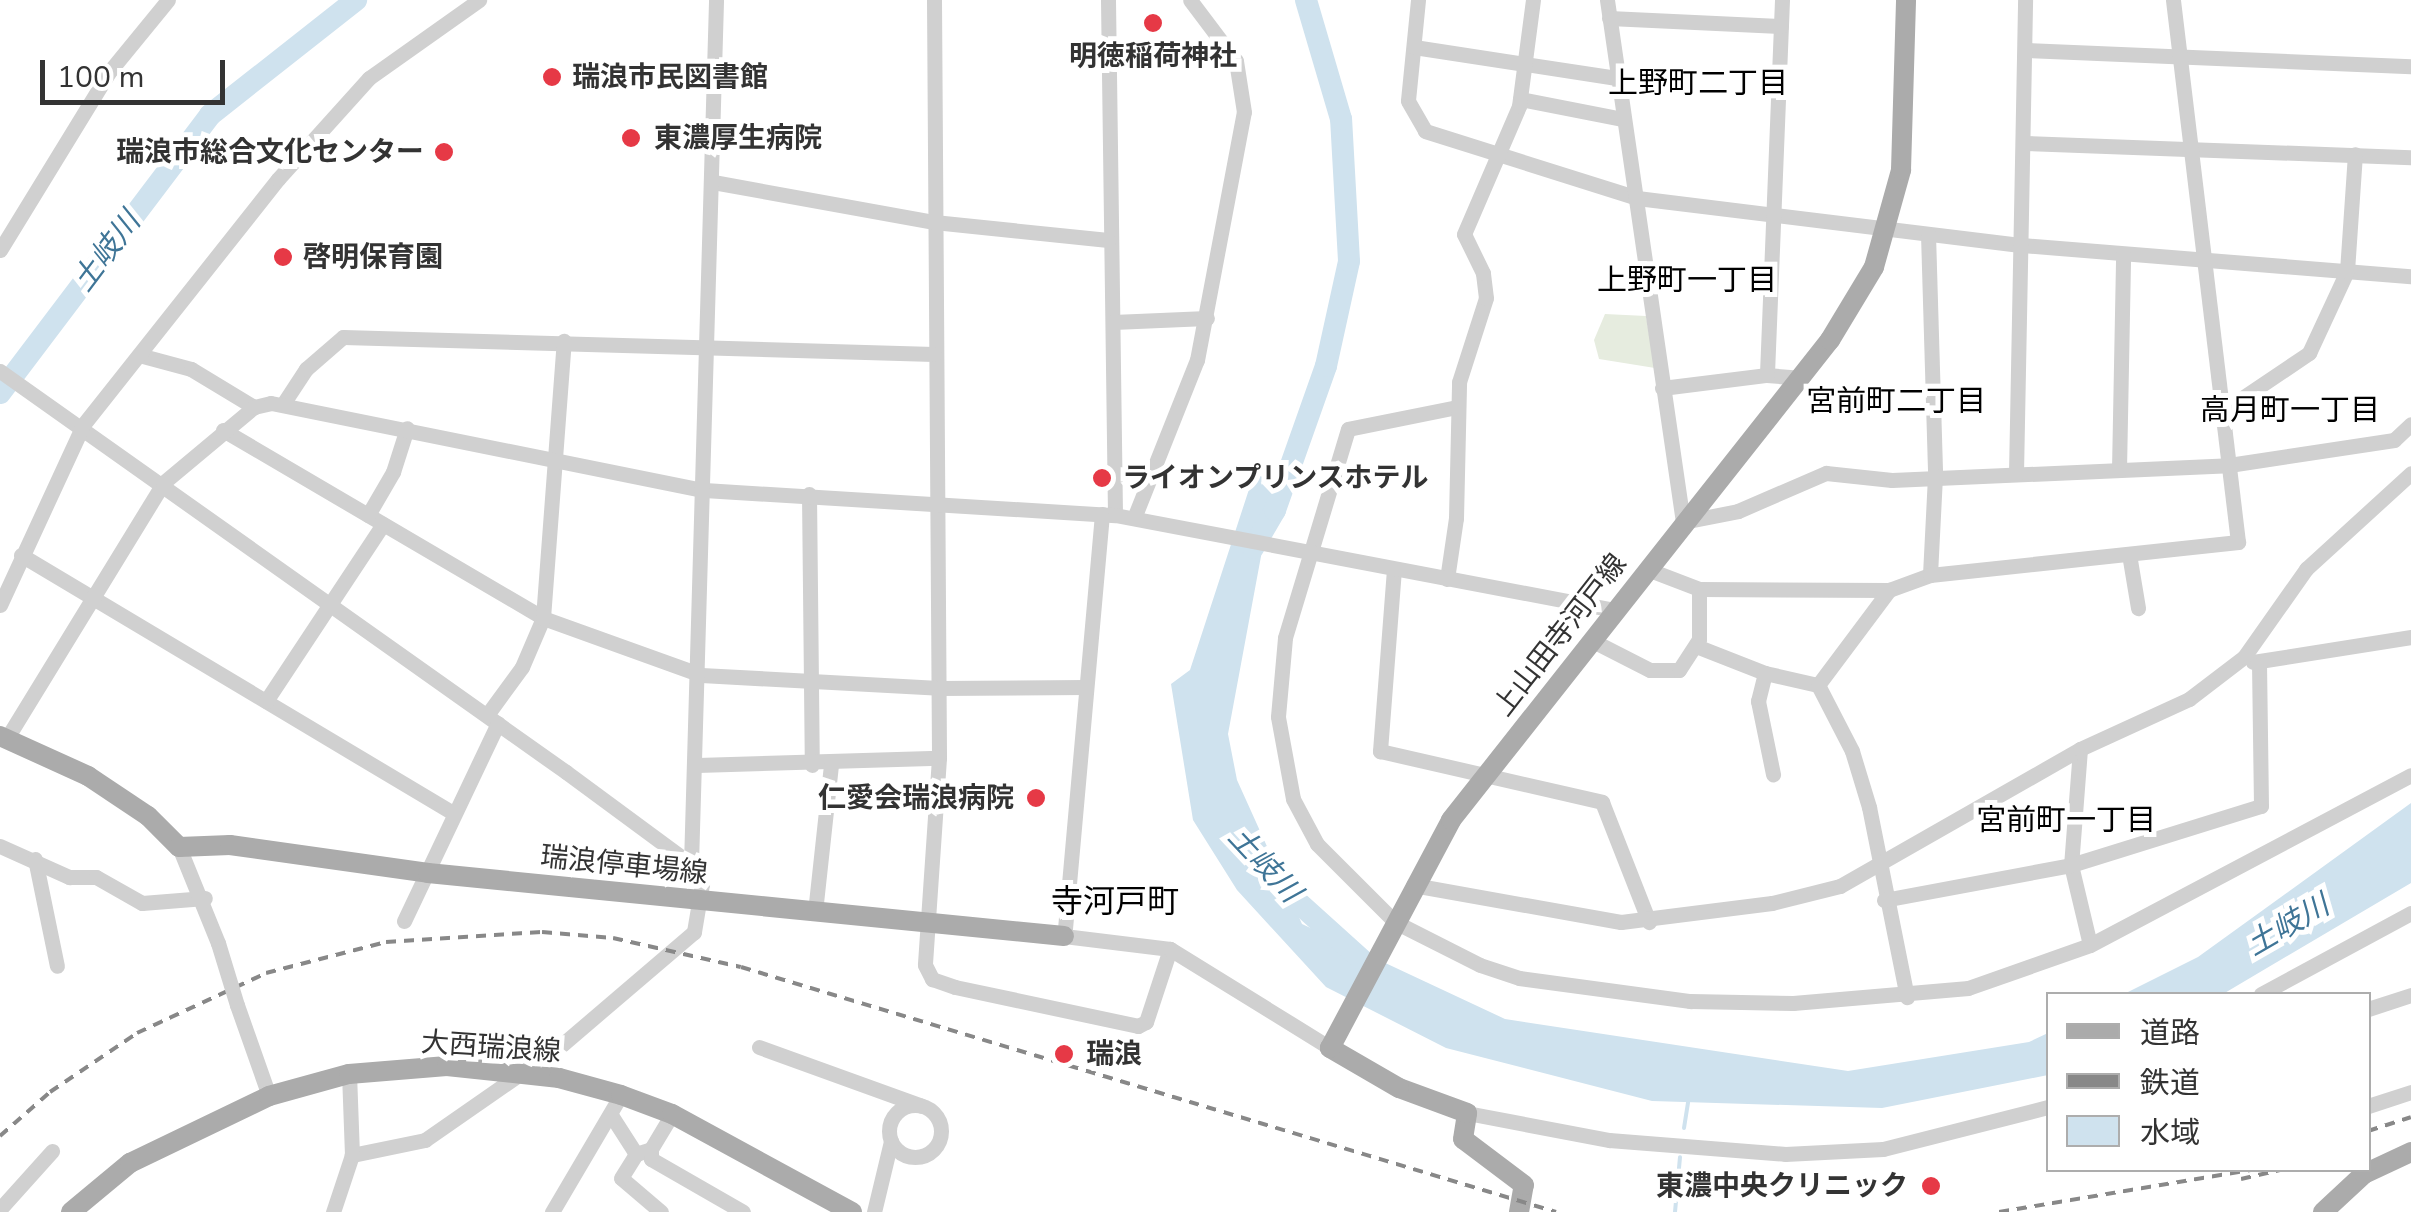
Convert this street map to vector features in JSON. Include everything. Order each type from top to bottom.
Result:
[{"type":"main road","name":"上山田寺河戸線","points":[[1330,1048],[1413,885],[1486,774],[1854,302],[1887,228],[1901,170],[1906,0]]},
{"type":"main road","points":[[4,737],[88,776],[148,816],[179,847]]},
{"type":"main road","name":"瑞浪停車場線","points":[[179,847],[230,845],[428,873],[1064,936]]},
{"type":"main road","points":[[1330,1048],[1399,1088],[1466,1114],[1463,1139],[1524,1185],[1519,1212]]},
{"type":"main road","name":"大西瑞浪線","points":[[71,1212],[130,1164],[269,1096],[350,1074],[434,1066],[516,1073],[621,1094],[672,1114],[852,1212]]},
{"type":"main road","points":[[2371,1171],[2411,1152]]},
{"type":"main road","points":[[2327,1211],[2368,1172]]},
{"type":"street","points":[[0,250],[109,72],[168,0]]},
{"type":"street","points":[[0,605],[83,426],[278,180],[369,78],[480,0]]},
{"type":"street","points":[[352,1155],[425,1140],[516,1073],[563,1044],[694,932],[703,901],[691,864],[701,674],[716,0]]},
{"type":"street","points":[[934,0],[934,500],[939,758],[925,965],[932,979],[1124,1026],[1146,1022],[1170,949]]},
{"type":"street","points":[[1108,0],[1112,322],[1108,514],[1086,687],[1064,936],[1170,949],[1330,1048]]},
{"type":"street","points":[[1134,518],[1192,376],[1207,318],[1224,240],[1244,84],[1236,62],[1190,0]]},
{"type":"street","points":[[1418,0],[1408,101],[1425,131],[1637,198],[2022,245],[2411,276]]},
{"type":"street","points":[[1447,579],[1456,518],[1456,407],[1486,298],[1483,273],[1464,234],[1520,99],[1534,0]]},
{"type":"street","points":[[1607,0],[1683,522],[1738,511],[1826,473],[1892,480],[2229,465],[2394,440],[2411,424]]},
{"type":"street","points":[[1767,375],[1782,0]]},
{"type":"street","points":[[2016,474],[2025,0]]},
{"type":"street","points":[[1647,569],[1699,589],[1889,590],[1930,575],[2238,542],[2174,0]]},
{"type":"street","points":[[1609,18],[1781,26]]},
{"type":"street","points":[[1414,47],[1616,78]]},
{"type":"street","points":[[2025,50],[2411,66]]},
{"type":"street","points":[[1520,99],[1624,119]]},
{"type":"street","points":[[2024,143],[2411,156]]},
{"type":"street","points":[[2223,411],[2309,353],[2347,271],[2355,154]]},
{"type":"street","points":[[713,182],[934,222],[1108,240]]},
{"type":"street","points":[[1928,234],[1934,476],[1930,575]]},
{"type":"street","points":[[2119,470],[2123,254]]},
{"type":"street","points":[[1112,322],[1207,318]]},
{"type":"street","points":[[283,404],[306,368],[343,337],[706,343],[934,354]]},
{"type":"street","points":[[404,921],[492,719],[522,667],[543,618],[564,341]]},
{"type":"street","points":[[139,356],[191,369],[254,407]]},
{"type":"street","points":[[0,371],[83,426],[691,864]]},
{"type":"street","points":[[1662,388],[1767,375],[1798,378]]},
{"type":"street","points":[[4,737],[162,483],[254,407],[283,404],[704,490],[934,500],[1108,514],[1614,610]]},
{"type":"street","points":[[1456,407],[1348,429],[1306,554],[1279,684],[1293,799],[1317,844],[1394,925],[1447,952],[1520,978],[1690,1002],[1907,996],[1968,988],[2090,945],[2411,775]]},
{"type":"street","points":[[368,515],[393,472],[407,428]]},
{"type":"street","points":[[223,430],[543,618],[701,674],[939,688],[1086,687]]},
{"type":"street","points":[[1884,900],[2071,866],[2261,806],[2252,661],[2306,569],[2411,473]]},
{"type":"street","points":[[810,494],[812,765]]},
{"type":"street","points":[[266,701],[383,524]]},
{"type":"street","points":[[21,554],[453,813]]},
{"type":"street","points":[[2129,554],[2138,608]]},
{"type":"street","points":[[1394,569],[1380,751],[1602,802],[1649,922]]},
{"type":"street","points":[[1591,640],[1650,670],[1679,670],[1696,646],[1699,589]]},
{"type":"street","points":[[1818,685],[1889,590]]},
{"type":"street","points":[[1413,885],[1649,922],[1772,903],[1840,886],[1880,867],[2080,748],[2189,699],[2252,661],[2411,637]]},
{"type":"street","points":[[1696,646],[1765,673],[1818,685],[1852,751],[1907,996]]},
{"type":"street","points":[[1765,673],[1758,702],[1772,774]]},
{"type":"street","points":[[2080,748],[2071,866],[2090,945]]},
{"type":"street","points":[[697,765],[831,765],[939,758]]},
{"type":"street","points":[[815,912],[831,765]]},
{"type":"street","points":[[0,846],[69,877],[96,877],[142,903],[205,898]]},
{"type":"street","points":[[179,847],[205,898],[269,1096]]},
{"type":"street","points":[[35,859],[57,966]]},
{"type":"street","points":[[2265,992],[2411,912]]},
{"type":"street","points":[[2371,1008],[2411,995]]},
{"type":"street","points":[[759,1047],[922,1106],[939,1123],[934,1147],[911,1156],[891,1141]]},
{"type":"street","points":[[334,1212],[352,1155],[350,1074]]},
{"type":"street","points":[[2371,1105],[2411,1092]]},
{"type":"street","points":[[552,1212],[621,1094]]},
{"type":"street","points":[[874,1212],[893,1117],[905,1107],[922,1106]]},
{"type":"street","points":[[1466,1114],[1590,1138],[1784,1154],[1883,1149],[2046,1108]]},
{"type":"street","points":[[661,1212],[621,1178],[672,1114]]},
{"type":"street","points":[[611,1115],[650,1159],[743,1212]]},
{"type":"street","points":[[0,1209],[52,1151]]},
{"type":"shaded area","points":[[1605,314],[1646,316],[1655,368],[1599,359],[1594,340]]},
{"type":"water","points":[[1254,474],[1275,481],[1228,734],[1237,780],[1302,924],[1505,1019],[1848,1071],[2029,1042],[2046,1034],[2046,1075],[1882,1108],[1652,1101],[1446,1048],[1326,987],[1237,890],[1193,820],[1171,684],[1190,670]]},
{"type":"water","points":[[2411,803],[2411,883],[2226,992],[2128,992],[2198,957]]},
{"type":"waterway","name":"土岐川","points":[[0,393],[210,115],[356,0]]},
{"type":"waterway","name":"土岐川","points":[[1253,548],[1275,510],[1326,366],[1349,261],[1341,119],[1306,0]]},
{"type":"waterway","name":"土岐川","points":[[1271,878],[1362,960]]},
{"type":"waterway","points":[[1684,1128],[1689,1098]]},
{"type":"waterway","points":[[1675,1212],[1680,1157]]},
{"type":"railway","points":[[0,1136],[50,1092],[137,1033],[266,973],[386,942],[542,932],[613,938],[741,967],[1556,1212]]},
{"type":"railway","points":[[2371,1130],[2411,1117]]},
{"type":"railway","points":[[1999,1212],[2239,1172]]},
{"type":"railway","points":[[2241,1179],[2271,1172]]},
{"type":"place","name":"明徳稲荷神社","points":[[1153,23]]},
{"type":"place","name":"瑞浪市民図書館","points":[[552,77]]},
{"type":"place","name":"東濃厚生病院","points":[[631,138]]},
{"type":"place","name":"瑞浪市総合文化センター","points":[[444,152]]},
{"type":"place","name":"啓明保育園","points":[[283,257]]},
{"type":"place","name":"ライオンプリンスホテル","points":[[1102,478]]},
{"type":"place","name":"仁愛会瑞浪病院","points":[[1036,798]]},
{"type":"place","name":"瑞浪","points":[[1064,1054]]},
{"type":"place","name":"東濃中央クリニック","points":[[1931,1186]]},
{"type":"district","name":"上野町二丁目","points":[[1698,84]]},
{"type":"district","name":"上野町一丁目","points":[[1687,281]]},
{"type":"district","name":"宮前町二丁目","points":[[1896,402]]},
{"type":"district","name":"高月町一丁目","points":[[2290,411]]},
{"type":"district","name":"宮前町一丁目","points":[[2066,821]]},
{"type":"district","name":"寺河戸町","points":[[1115,902]]}]
